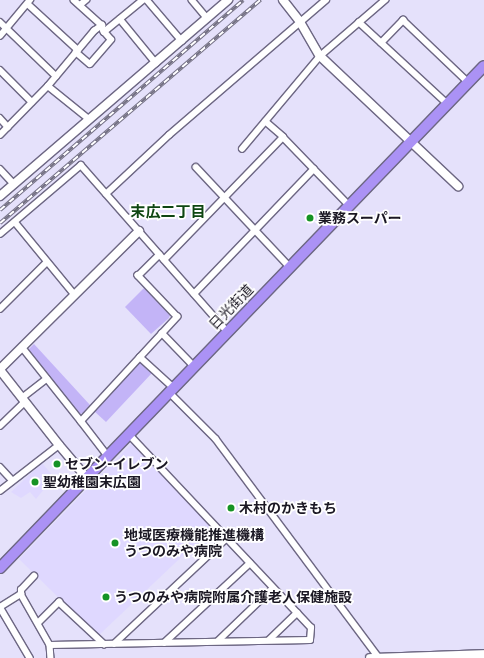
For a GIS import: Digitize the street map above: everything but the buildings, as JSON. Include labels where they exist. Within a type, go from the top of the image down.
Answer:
[{"type":"highway","name":"日光街道","points":[[0,568],[484,66]]},
{"type":"street","points":[[0,36],[29,2],[90,64],[111,40],[104,32],[102,25],[74,0]]},
{"type":"street","points":[[80,5],[86,0]]},
{"type":"street","points":[[104,32],[143,0]]},
{"type":"street","points":[[147,0],[182,41]]},
{"type":"street","points":[[192,0],[207,18]]},
{"type":"street","points":[[0,196],[228,0]]},
{"type":"street","points":[[283,0],[300,22],[320,56],[458,186]]},
{"type":"street","points":[[106,194],[169,136],[326,0]]},
{"type":"street","points":[[242,149],[320,56],[385,0]]},
{"type":"street","points":[[120,20],[156,63]]},
{"type":"street","points":[[381,43],[403,20],[468,82]]},
{"type":"street","points":[[0,22],[56,76]]},
{"type":"street","points":[[359,22],[448,104]]},
{"type":"street","points":[[0,135],[48,86],[94,31],[102,25]]},
{"type":"street","points":[[0,70],[32,102]]},
{"type":"street","points":[[48,86],[89,119]]},
{"type":"street","points":[[0,118],[8,127]]},
{"type":"street","points":[[266,122],[283,137],[349,206]]},
{"type":"street","points":[[164,260],[283,137]]},
{"type":"street","points":[[0,234],[81,165],[227,332]]},
{"type":"street","points":[[196,167],[290,267]]},
{"type":"street","points":[[0,169],[14,184]]},
{"type":"street","points":[[194,294],[314,169]]},
{"type":"street","points":[[15,222],[75,295]]},
{"type":"street","points":[[87,478],[0,370],[139,231]]},
{"type":"street","points":[[81,421],[177,317],[138,276],[159,255]]},
{"type":"street","points":[[1,306],[47,262]]},
{"type":"street","points":[[162,333],[194,366]]},
{"type":"street","points":[[22,347],[108,456]]},
{"type":"street","points":[[140,357],[216,439],[378,658]]},
{"type":"street","points":[[0,426],[23,400],[46,379]]},
{"type":"street","points":[[50,645],[310,640],[311,628],[129,435]]},
{"type":"street","points":[[0,490],[59,445]]},
{"type":"street","points":[[0,467],[12,480]]},
{"type":"street","points":[[114,644],[227,538]]},
{"type":"street","points":[[164,643],[250,563]]},
{"type":"street","points":[[30,658],[0,607],[21,594],[21,590],[34,576]]},
{"type":"street","points":[[218,642],[273,588]]},
{"type":"street","points":[[21,594],[50,645],[51,658]]},
{"type":"street","points":[[38,623],[59,602],[104,644]]},
{"type":"street","points":[[269,640],[297,613]]},
{"type":"street","points":[[370,658],[484,654]]},
{"type":"shaded area","points":[[144,288],[170,315],[169,318],[151,334],[125,307]]},
{"type":"shaded area","points":[[34,344],[90,405],[83,413],[80,414],[28,350]]},
{"type":"shaded area","points":[[138,360],[152,373],[106,422],[94,411]]},
{"type":"shaded area","name":"地域医療機能推進機構 うつのみや病院","points":[[132,443],[134,443],[212,528],[98,636],[19,559]]},
{"type":"shaded area","name":"聖幼稚園末広園","points":[[42,463],[54,477],[36,499],[30,492],[21,498],[11,492]]},
{"type":"railway","points":[[0,210],[243,0]]},
{"type":"railway","points":[[0,223],[260,0]]},
{"type":"place","name":"業務スーパー","points":[[310,218]]},
{"type":"place","name":"セブン-イレブン","points":[[57,464]]},
{"type":"place","name":"聖幼稚園末広園","points":[[35,482]]},
{"type":"place","name":"木村のかきもち","points":[[231,508]]},
{"type":"place","name":"地域医療機能推進機構 うつのみや病院","points":[[115,543]]},
{"type":"place","name":"うつのみや病院附属介護老人保健施設","points":[[106,597]]},
{"type":"district","name":"末広二丁目","points":[[168,212]]}]
